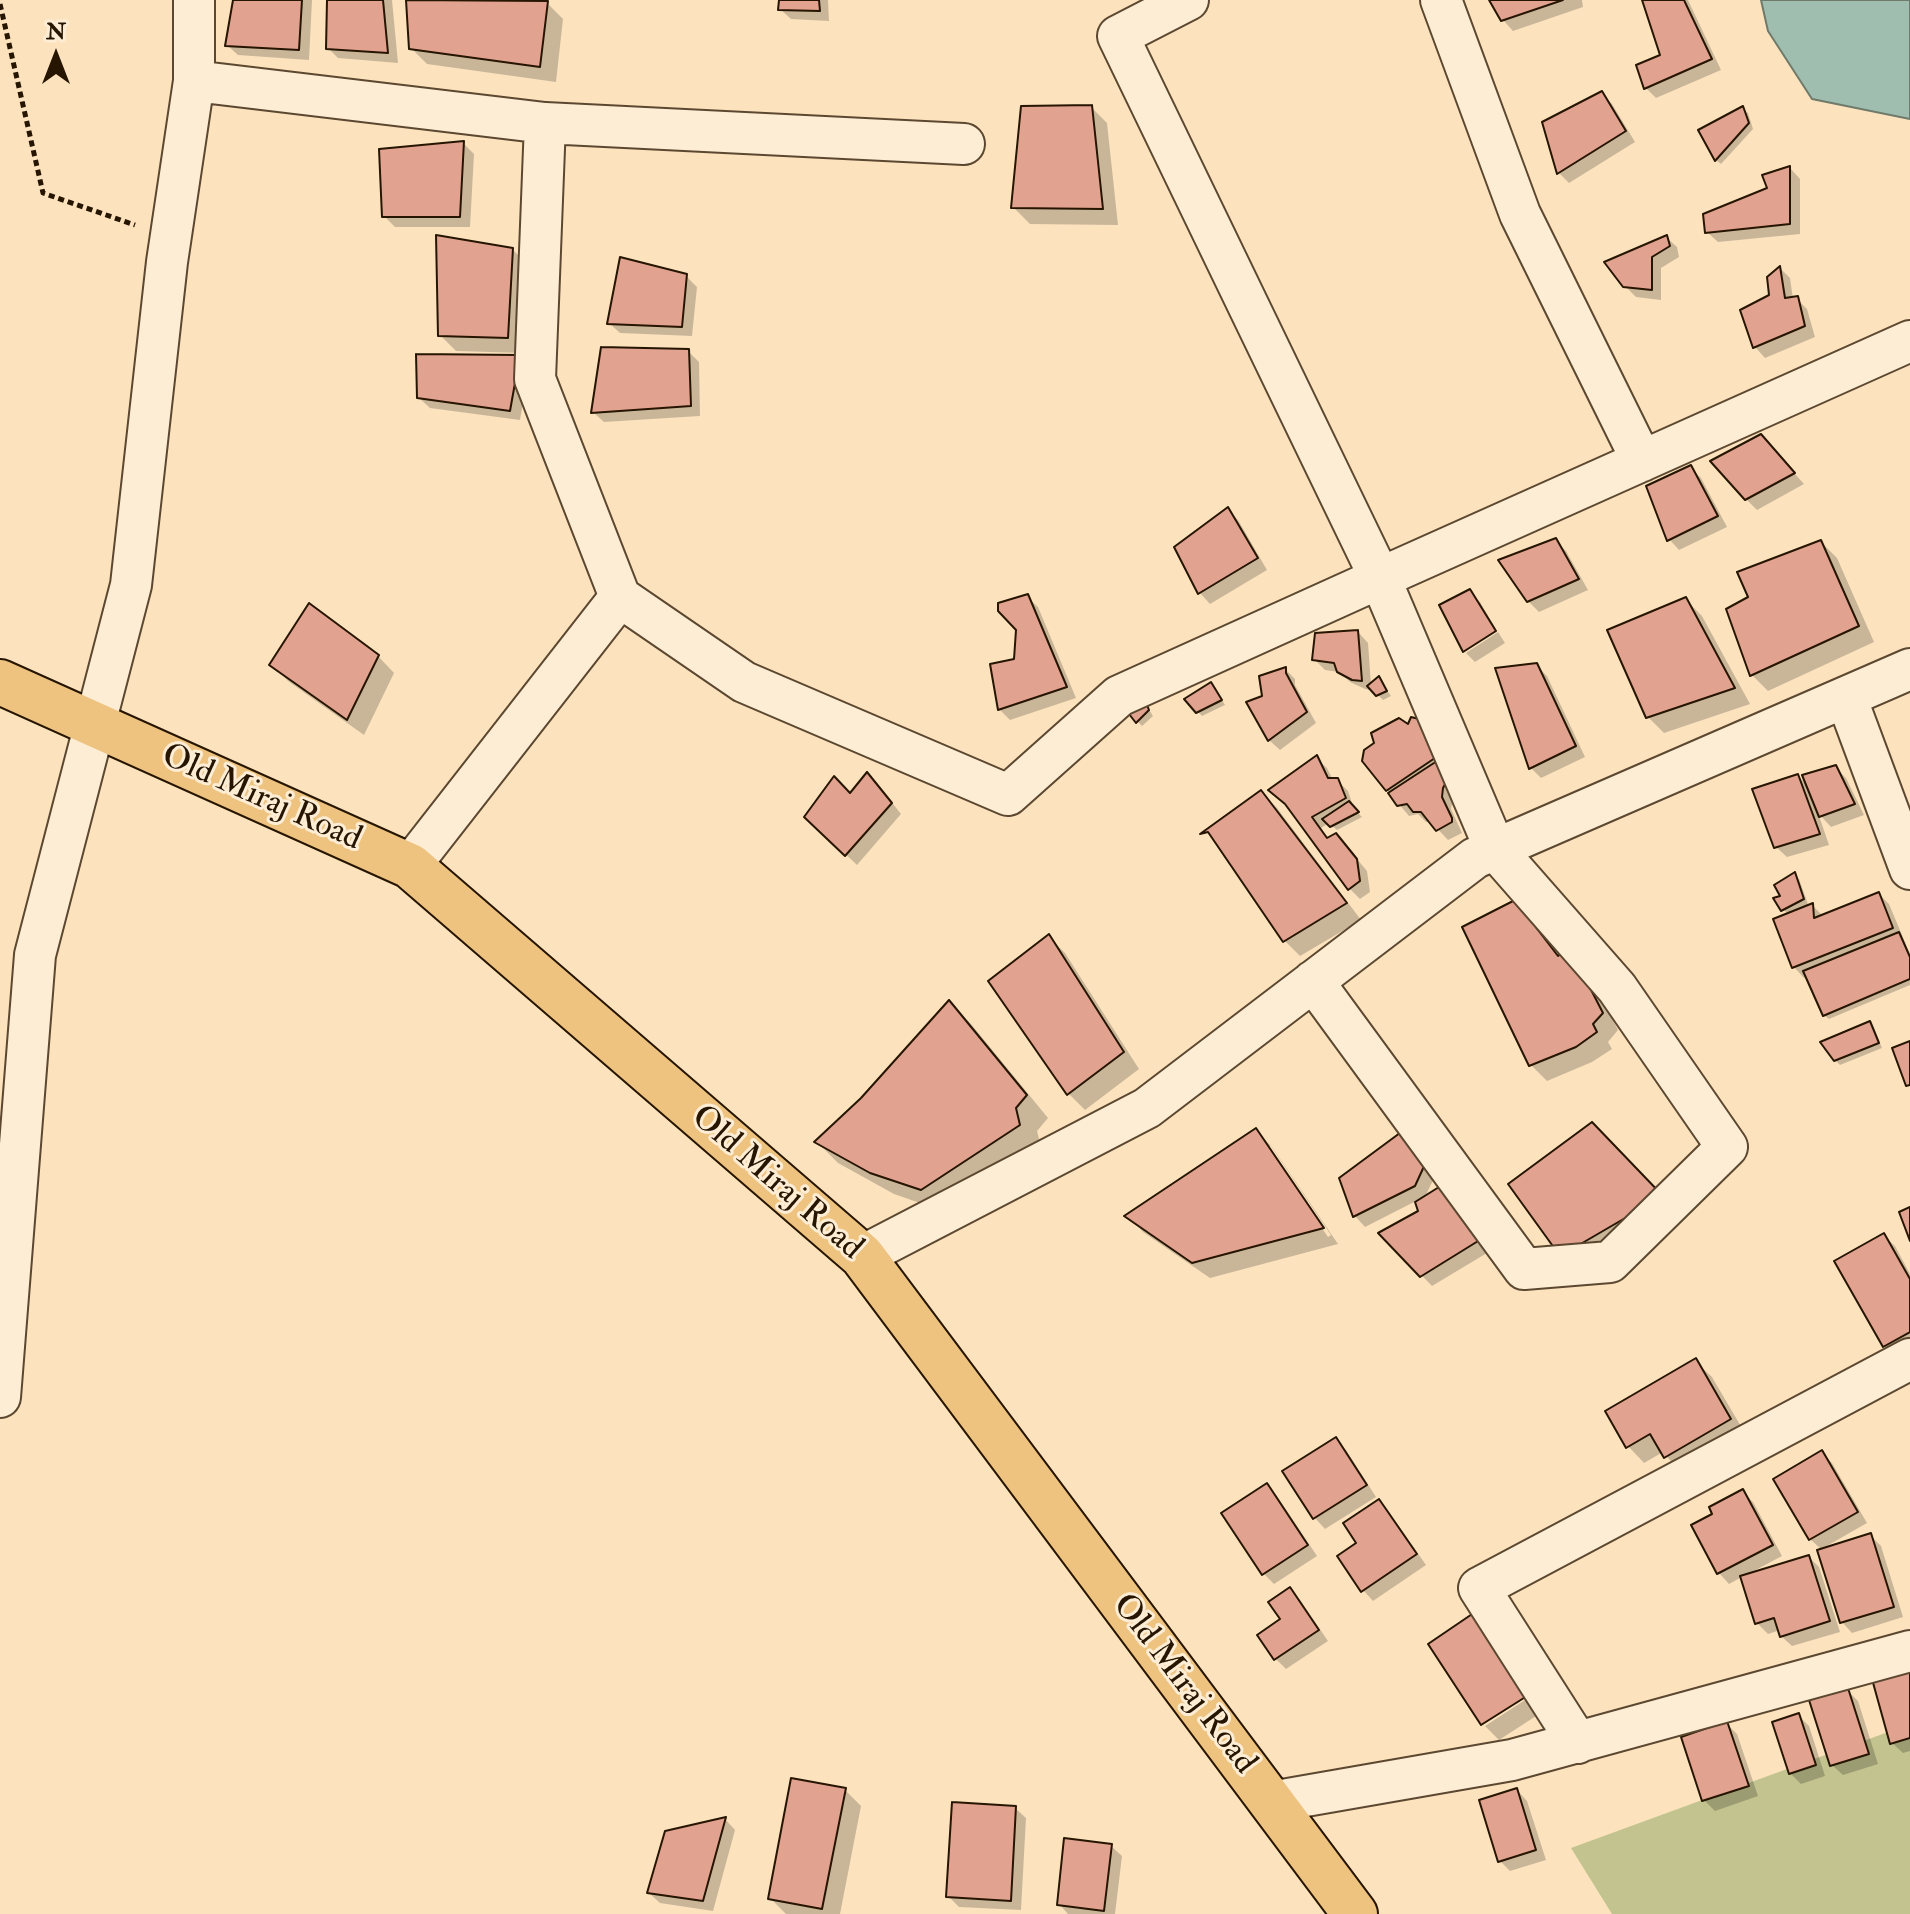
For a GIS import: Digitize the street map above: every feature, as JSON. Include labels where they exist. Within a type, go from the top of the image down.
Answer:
[{"type":"main road","name":"Old Miraj Road","points":[[0,682],[410,866],[862,1256],[1355,1914]]},
{"type":"street","points":[[0,1397],[35,955],[131,585],[172,237],[194,81],[194,0]]},
{"type":"street","points":[[1188,0],[1118,36],[1380,578],[1495,849],[1617,988],[1727,1147],[1610,1262],[1524,1269],[1313,981]]},
{"type":"street","points":[[1441,0],[1520,214],[1642,461]]},
{"type":"street","points":[[194,81],[545,123],[964,144]]},
{"type":"street","points":[[545,123],[535,379],[620,597],[744,682],[1008,795],[1119,696],[1910,341]]},
{"type":"street","points":[[410,866],[620,597]]},
{"type":"street","points":[[862,1256],[1147,1108],[1475,858],[1910,669]]},
{"type":"street","points":[[1846,697],[1910,869]]},
{"type":"street","points":[[1578,1743],[1479,1588],[1910,1359]]},
{"type":"street","points":[[1271,1802],[1512,1760],[1910,1651]]},
{"type":"path","points":[[0,4],[43,193],[172,237]]},
{"type":"green space","points":[[1910,1724],[1910,1914],[1612,1914],[1571,1848]]},
{"type":"shaded area","points":[[1761,0],[1910,0],[1910,119],[1812,99],[1768,31]]},
{"type":"building","points":[[233,0],[302,0],[299,50],[225,46]]},
{"type":"building","points":[[327,0],[383,0],[388,53],[326,49]]},
{"type":"building","points":[[406,0],[548,1],[540,67],[409,49]]},
{"type":"building","points":[[779,0],[819,0],[820,11],[778,10]]},
{"type":"building","points":[[1489,0],[1563,0],[1501,21]]},
{"type":"building","points":[[1642,0],[1684,0],[1712,59],[1644,89],[1636,65],[1660,55]]},
{"type":"building","points":[[1602,91],[1626,131],[1557,174],[1542,122]]},
{"type":"building","points":[[1092,105],[1103,209],[1011,208],[1021,106]]},
{"type":"building","points":[[1743,106],[1749,123],[1715,161],[1698,130]]},
{"type":"building","points":[[464,141],[460,217],[382,217],[379,149]]},
{"type":"building","points":[[1790,166],[1790,224],[1705,233],[1703,214],[1767,188],[1762,175]]},
{"type":"building","points":[[436,235],[513,248],[508,338],[438,336]]},
{"type":"building","points":[[1667,235],[1670,246],[1652,257],[1652,290],[1623,287],[1604,262]]},
{"type":"building","points":[[620,257],[687,274],[682,327],[607,324]]},
{"type":"building","points":[[1780,266],[1785,298],[1798,296],[1805,326],[1753,348],[1740,310],[1769,295],[1767,277]]},
{"type":"building","points":[[601,347],[689,349],[691,406],[591,413]]},
{"type":"building","points":[[416,354],[520,355],[510,411],[417,398]]},
{"type":"building","points":[[1761,434],[1795,473],[1745,500],[1710,461]]},
{"type":"building","points":[[1691,465],[1718,516],[1667,541],[1646,486]]},
{"type":"building","points":[[1228,507],[1258,558],[1198,594],[1174,547]]},
{"type":"building","points":[[1556,538],[1579,579],[1527,602],[1498,560]]},
{"type":"building","points":[[1821,540],[1859,626],[1750,676],[1726,609],[1748,597],[1737,572]]},
{"type":"building","points":[[1470,589],[1496,631],[1463,652],[1439,605]]},
{"type":"building","points":[[1028,594],[1067,687],[998,710],[990,664],[1014,659],[1016,630],[998,611],[998,603]]},
{"type":"building","points":[[1686,597],[1735,688],[1646,718],[1607,630]]},
{"type":"building","points":[[309,603],[379,655],[347,720],[269,665]]},
{"type":"building","points":[[1358,630],[1362,681],[1352,680],[1337,672],[1334,663],[1312,660],[1315,633]]},
{"type":"building","points":[[1537,663],[1576,746],[1529,769],[1495,668]]},
{"type":"building","points":[[1286,667],[1286,673],[1307,712],[1268,741],[1246,702],[1262,696],[1259,676]]},
{"type":"building","points":[[1379,676],[1387,691],[1376,696],[1367,686]]},
{"type":"building","points":[[1211,682],[1222,700],[1196,713],[1184,699]]},
{"type":"building","points":[[1146,702],[1149,710],[1136,723],[1129,714]]},
{"type":"building","points":[[1411,717],[1427,721],[1456,764],[1443,788],[1442,797],[1452,822],[1436,831],[1421,812],[1413,812],[1407,804],[1397,806],[1388,793],[1437,761],[1435,758],[1386,791],[1362,761],[1364,750],[1374,743],[1371,733],[1399,718],[1408,724]]},
{"type":"building","points":[[1317,755],[1328,778],[1338,778],[1346,798],[1312,817],[1327,838],[1336,833],[1357,859],[1360,881],[1348,890],[1285,804],[1268,790]]},
{"type":"building","points":[[1836,765],[1855,804],[1819,817],[1802,775]]},
{"type":"building","points":[[867,772],[892,803],[845,856],[804,817],[834,776],[850,793]]},
{"type":"building","points":[[1798,774],[1820,834],[1774,848],[1752,789]]},
{"type":"building","points":[[1261,790],[1347,903],[1283,942],[1208,832],[1200,834]]},
{"type":"building","points":[[1349,801],[1359,812],[1330,827],[1322,819]]},
{"type":"building","points":[[1795,872],[1804,899],[1781,911],[1773,898],[1780,896],[1774,885]]},
{"type":"building","points":[[1879,892],[1893,928],[1792,968],[1773,919],[1813,903],[1814,918]]},
{"type":"building","points":[[1515,900],[1558,956],[1569,947],[1603,1013],[1593,1024],[1597,1032],[1576,1047],[1529,1066],[1462,927]]},
{"type":"building","points":[[1899,932],[1910,957],[1910,979],[1823,1016],[1803,971]]},
{"type":"building","points":[[1049,934],[1124,1052],[1067,1095],[988,981]]},
{"type":"building","points":[[949,1000],[1027,1095],[1016,1108],[1020,1125],[921,1190],[870,1173],[814,1142],[861,1098]]},
{"type":"building","points":[[1870,1021],[1879,1043],[1834,1061],[1820,1042]]},
{"type":"building","points":[[1910,1041],[1910,1085],[1906,1086],[1892,1048]]},
{"type":"building","points":[[1592,1122],[1663,1196],[1560,1256],[1508,1184]]},
{"type":"building","points":[[1408,1127],[1426,1162],[1415,1186],[1353,1217],[1339,1178]]},
{"type":"building","points":[[1256,1128],[1324,1228],[1192,1263],[1124,1216]]},
{"type":"building","points":[[1439,1187],[1483,1238],[1420,1277],[1378,1233],[1418,1211],[1415,1202]]},
{"type":"building","points":[[1910,1207],[1910,1241],[1899,1212]]},
{"type":"building","points":[[1884,1233],[1910,1279],[1910,1332],[1883,1347],[1834,1261]]},
{"type":"building","points":[[1696,1358],[1731,1419],[1664,1458],[1650,1434],[1626,1448],[1605,1411]]},
{"type":"building","points":[[1336,1437],[1367,1485],[1313,1519],[1282,1471]]},
{"type":"building","points":[[1822,1450],[1858,1512],[1809,1540],[1773,1479]]},
{"type":"building","points":[[1267,1483],[1308,1545],[1262,1575],[1221,1513]]},
{"type":"building","points":[[1743,1489],[1773,1545],[1717,1574],[1691,1525],[1712,1514],[1709,1507]]},
{"type":"building","points":[[1379,1499],[1417,1554],[1361,1592],[1337,1556],[1356,1543],[1343,1523]]},
{"type":"building","points":[[1871,1533],[1894,1607],[1840,1623],[1817,1550]]},
{"type":"building","points":[[1809,1555],[1830,1621],[1780,1637],[1774,1618],[1755,1624],[1740,1576]]},
{"type":"building","points":[[1290,1587],[1319,1630],[1274,1660],[1257,1635],[1280,1619],[1268,1602]]},
{"type":"building","points":[[1481,1608],[1535,1691],[1481,1725],[1428,1644]]},
{"type":"building","points":[[1910,1668],[1910,1738],[1890,1744],[1872,1679]]},
{"type":"building","points":[[1848,1688],[1869,1754],[1830,1766],[1809,1700]]},
{"type":"building","points":[[1799,1713],[1816,1765],[1789,1774],[1772,1722]]},
{"type":"building","points":[[1727,1721],[1749,1786],[1702,1801],[1681,1737]]},
{"type":"building","points":[[791,1778],[846,1788],[822,1909],[768,1899]]},
{"type":"building","points":[[1517,1788],[1536,1850],[1498,1862],[1479,1800]]},
{"type":"building","points":[[952,1802],[1016,1806],[1011,1901],[946,1897]]},
{"type":"building","points":[[726,1817],[703,1901],[647,1893],[665,1831]]},
{"type":"building","points":[[1064,1838],[1112,1844],[1104,1911],[1057,1905]]}]
